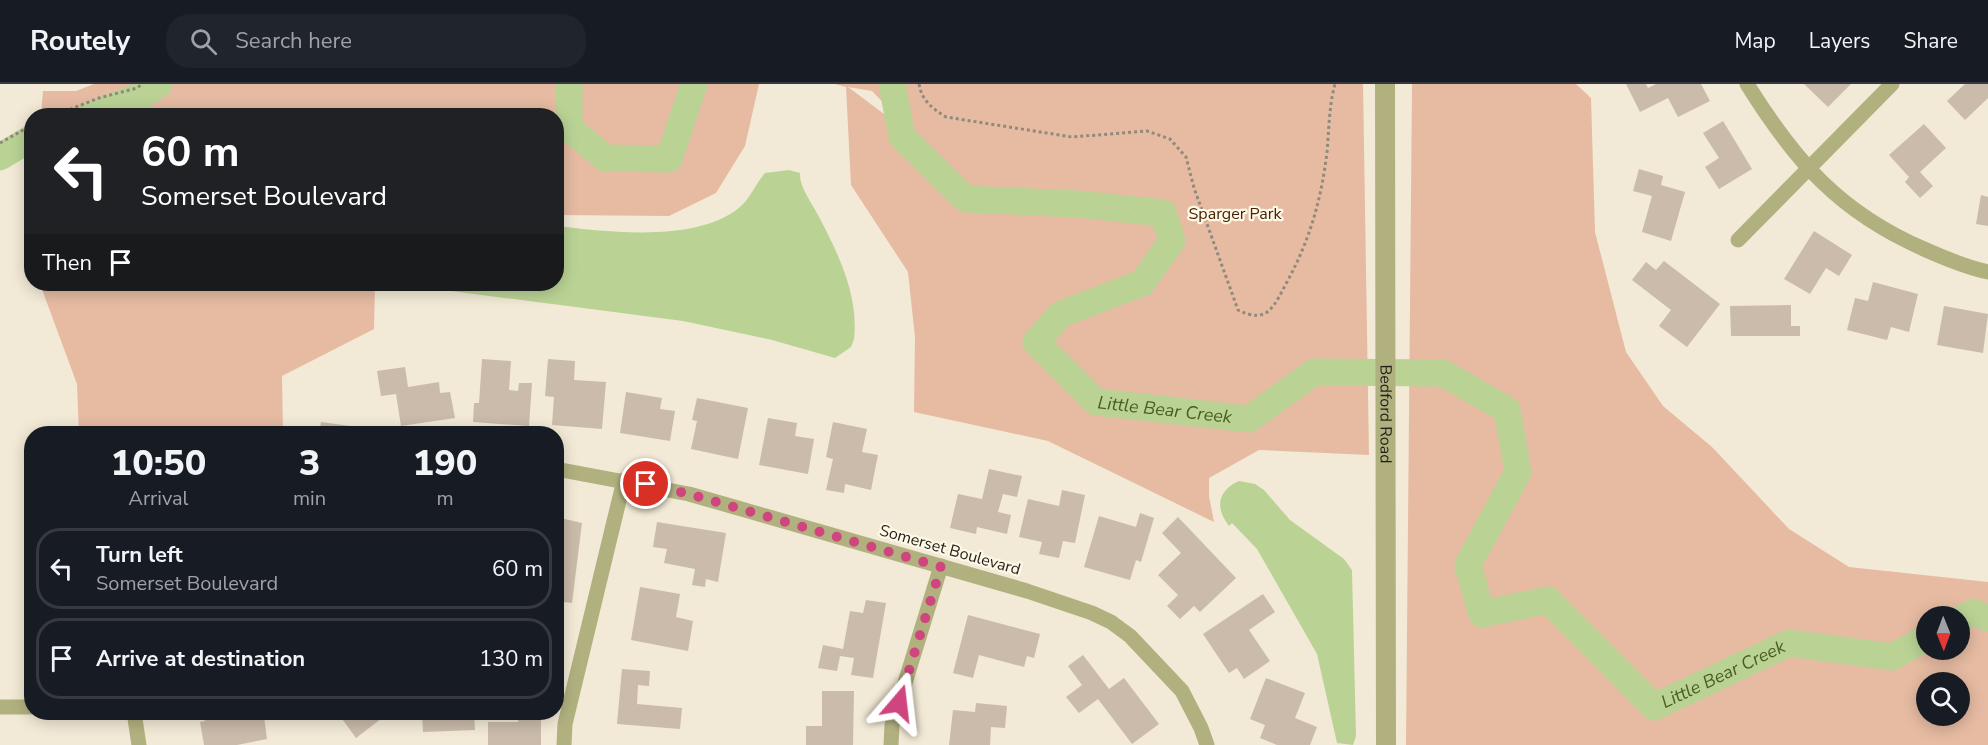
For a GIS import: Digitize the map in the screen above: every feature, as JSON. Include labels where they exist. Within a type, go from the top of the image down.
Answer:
[{"type":"street","name":"Bedford Road","points":[[1385,84],[1386,745]]},
{"type":"street","points":[[1747,84],[1770,121],[1808,169],[1842,202],[1870,223],[1944,258],[1988,272]]},
{"type":"street","points":[[1738,240],[1892,84]]},
{"type":"street","name":"Somerset Boulevard","points":[[564,470],[689,494],[1027,591],[1111,622],[1130,636],[1182,691],[1207,745]]},
{"type":"street","points":[[564,745],[566,724],[624,480]]},
{"type":"street","points":[[891,745],[892,725],[941,567]]},
{"type":"street","points":[[0,707],[24,707]]},
{"type":"street","points":[[135,720],[139,745]]},
{"type":"path","points":[[73,108],[99,98],[138,88],[142,84]]},
{"type":"path","points":[[919,84],[921,96],[932,108],[946,117],[1072,137],[1148,131],[1170,140],[1186,157],[1194,188],[1238,310],[1252,317],[1264,315],[1275,305],[1306,245],[1317,212],[1335,84]]},
{"type":"path","points":[[0,142],[24,129]]},
{"type":"green space","points":[[94,84],[759,84],[745,146],[716,193],[669,216],[564,215],[564,108],[42,108],[43,91],[76,91]]},
{"type":"green space","name":"Sparger Park","points":[[835,84],[1363,84],[1369,455],[1259,450],[1209,478],[1209,496],[1214,522],[1048,441],[914,412],[915,337],[908,272],[851,185],[846,87]],"holes":[[[848,87],[872,91],[921,141]]]},
{"type":"green space","points":[[1412,84],[1576,84],[1591,98],[1595,232],[1626,352],[1663,406],[1712,447],[1789,529],[1849,567],[1988,582],[1988,745],[1406,745]]},
{"type":"green space","points":[[43,291],[375,291],[374,329],[282,376],[283,426],[79,426],[77,384]]},
{"type":"shaded area","points":[[789,170],[800,173],[804,189],[839,259],[850,290],[855,323],[851,347],[835,358],[772,340],[683,321],[451,291],[564,291],[564,227],[602,231],[655,232],[705,225],[727,216],[744,203],[765,173]]},
{"type":"shaded area","points":[[1239,481],[1255,484],[1264,490],[1290,520],[1344,559],[1352,570],[1356,736],[1353,745],[1337,743],[1317,654],[1257,549],[1232,523],[1229,526],[1222,513],[1220,500],[1222,495]]},
{"type":"building","points":[[1626,84],[1646,84],[1648,88],[1656,84],[1701,84],[1710,101],[1678,117],[1668,98],[1640,112]]},
{"type":"building","points":[[1804,84],[1851,84],[1828,107]]},
{"type":"building","points":[[1965,84],[1988,84],[1988,98],[1965,120],[1947,101]]},
{"type":"building","points":[[1723,121],[1752,169],[1719,189],[1705,167],[1719,158],[1703,133]]},
{"type":"building","points":[[1924,124],[1946,148],[1920,172],[1933,186],[1920,198],[1905,182],[1909,177],[1889,155]]},
{"type":"building","points":[[1639,169],[1663,176],[1661,185],[1685,192],[1671,241],[1642,232],[1652,196],[1633,191]]},
{"type":"building","points":[[1981,195],[1988,197],[1988,226],[1976,224]]},
{"type":"building","points":[[1814,231],[1852,255],[1839,276],[1826,268],[1810,294],[1784,279]]},
{"type":"building","points":[[1664,261],[1720,304],[1687,347],[1659,326],[1671,310],[1632,280],[1646,262],[1656,270]]},
{"type":"building","points":[[1873,282],[1918,294],[1909,332],[1891,327],[1887,340],[1847,330],[1855,298],[1868,301]]},
{"type":"building","points":[[1791,305],[1791,326],[1800,326],[1800,336],[1731,336],[1730,306]]},
{"type":"building","points":[[1944,306],[1988,314],[1983,353],[1937,345]]},
{"type":"building","points":[[482,359],[511,361],[509,390],[518,391],[519,383],[532,383],[529,426],[473,422],[474,403],[479,403]]},
{"type":"building","points":[[548,359],[575,361],[574,380],[606,382],[602,429],[552,425],[554,397],[545,396]]},
{"type":"building","points":[[405,367],[408,387],[439,382],[440,393],[450,392],[455,418],[401,426],[396,394],[381,396],[377,371]]},
{"type":"building","points":[[626,392],[662,398],[660,409],[675,411],[670,441],[620,433]]},
{"type":"building","points":[[697,398],[748,408],[738,459],[691,449],[697,421],[692,420]]},
{"type":"building","points":[[768,418],[797,423],[795,436],[814,439],[808,474],[759,465]]},
{"type":"building","points":[[321,422],[350,426],[320,426]]},
{"type":"building","points":[[833,422],[867,429],[862,452],[878,455],[871,490],[845,484],[844,493],[826,490],[833,459],[826,457]]},
{"type":"building","points":[[989,469],[1022,476],[1017,497],[1003,494],[998,512],[1011,515],[1007,534],[977,527],[976,534],[950,528],[958,494],[982,499]]},
{"type":"building","points":[[1062,490],[1085,495],[1075,543],[1063,541],[1059,558],[1039,554],[1042,542],[1019,537],[1028,499],[1059,506]]},
{"type":"building","points":[[1140,513],[1154,518],[1141,562],[1136,560],[1130,580],[1084,567],[1099,516],[1136,527]]},
{"type":"building","points":[[1178,517],[1236,578],[1200,612],[1194,606],[1180,619],[1167,606],[1178,595],[1158,575],[1181,553],[1162,533]]},
{"type":"building","points":[[564,519],[582,523],[572,603],[564,602]]},
{"type":"building","points":[[657,522],[726,533],[718,582],[706,579],[705,587],[692,585],[695,569],[664,563],[667,549],[653,547]]},
{"type":"building","points":[[640,587],[680,594],[676,617],[693,621],[688,651],[631,640]]},
{"type":"building","points":[[1263,594],[1275,612],[1249,630],[1270,661],[1244,679],[1237,668],[1229,673],[1203,634]]},
{"type":"building","points":[[866,600],[886,603],[873,678],[851,675],[854,658],[840,656],[837,671],[818,668],[823,645],[843,649],[850,611],[863,613]]},
{"type":"building","points":[[968,615],[1040,634],[1034,658],[1027,656],[1024,667],[979,655],[973,678],[953,673]]},
{"type":"building","points":[[1083,655],[1109,689],[1124,678],[1159,724],[1132,744],[1098,699],[1079,713],[1066,697],[1082,685],[1068,666]]},
{"type":"building","points":[[622,669],[650,671],[649,686],[638,685],[637,704],[682,708],[680,729],[617,724]]},
{"type":"building","points":[[1266,678],[1305,693],[1295,718],[1317,727],[1310,745],[1277,745],[1260,738],[1265,725],[1250,719]]},
{"type":"building","points":[[822,691],[854,691],[853,745],[806,745],[806,726],[822,726]]},
{"type":"building","points":[[976,703],[1007,706],[1005,728],[991,727],[990,745],[949,745],[953,710],[975,712]]},
{"type":"building","points":[[265,720],[267,739],[237,745],[204,745],[200,722]]},
{"type":"building","points":[[343,720],[380,720],[356,738]]},
{"type":"building","points":[[422,720],[474,720],[475,730],[423,732]]},
{"type":"building","points":[[518,720],[541,720],[541,745],[488,745],[488,722],[518,722]]},
{"type":"waterway","name":"Little Bear Creek","points":[[109,108],[145,94],[159,84]]},
{"type":"waterway","name":"Little Bear Creek","points":[[569,84],[569,128],[605,158],[669,159],[694,84]]},
{"type":"waterway","name":"Little Bear Creek","points":[[892,84],[902,137],[966,199],[1078,204],[1163,213],[1172,241],[1142,283],[1061,314],[1036,342],[1096,402],[1249,419],[1314,372],[1443,373],[1507,410],[1518,472],[1468,565],[1482,614],[1548,600],[1654,707],[1789,643],[1892,657],[1916,644]]},
{"type":"waterway","name":"Little Bear Creek","points":[[0,157],[24,143]]},
{"type":"waterway","name":"Little Bear Creek","points":[[1970,614],[1974,612],[1988,618]]},
{"type":"route","points":[[646,484],[689,494],[941,567],[899,703]]}]
